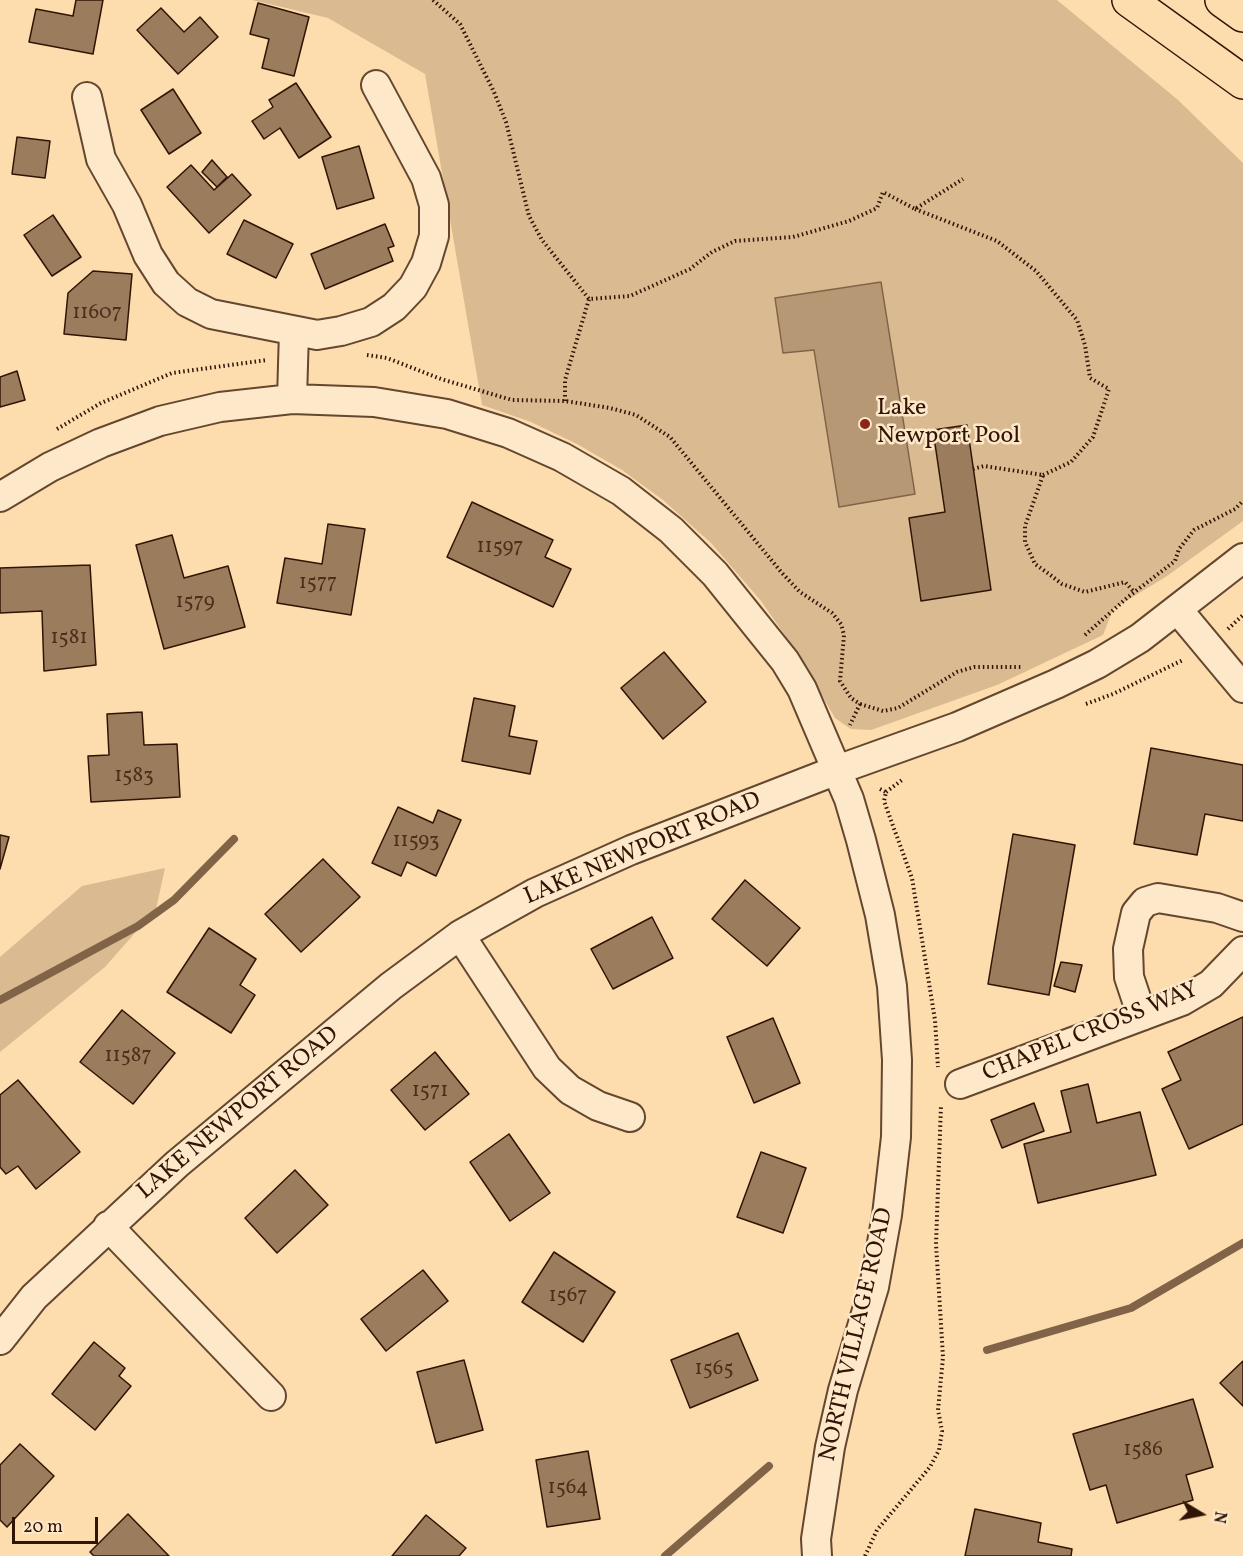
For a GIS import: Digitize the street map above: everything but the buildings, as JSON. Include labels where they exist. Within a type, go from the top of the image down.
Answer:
[{"type":"main road","points":[[1129,0],[1243,82]]},
{"type":"main road","points":[[1222,0],[1243,15]]},
{"type":"street","points":[[87,98],[101,159],[127,205],[148,255],[166,282],[187,302],[211,314],[317,335],[371,322],[393,307],[412,287],[426,263],[434,236],[434,205],[426,178],[376,85]]},
{"type":"street","points":[[292,399],[294,331]]},
{"type":"street","name":"NORTH VILLAGE ROAD","points":[[0,497],[50,467],[101,443],[160,421],[220,407],[292,399],[374,402],[447,414],[508,433],[621,491],[671,530],[716,574],[785,661],[802,689],[837,770],[861,840],[880,915],[892,986],[897,1060],[896,1137],[887,1215],[874,1287],[843,1390],[830,1447],[816,1539],[817,1556]]},
{"type":"street","name":"LAKE NEWPORT ROAD","points":[[0,1340],[34,1297],[177,1164],[383,992],[460,935],[536,893],[631,850],[837,770],[957,727],[1056,684],[1114,654],[1178,610],[1243,558]]},
{"type":"street","points":[[1178,610],[1243,688]]},
{"type":"street","points":[[1142,1016],[1129,977],[1128,948],[1136,913],[1145,902],[1158,898],[1216,908],[1243,917]]},
{"type":"street","points":[[460,935],[547,1068],[570,1090],[598,1107],[630,1117]]},
{"type":"street","name":"CHAPEL CROSS WAY","points":[[946,1085],[1182,1001],[1211,984],[1243,951]]},
{"type":"street","points":[[108,1226],[271,1396]]},
{"type":"path","points":[[433,0],[460,24],[494,92],[506,122],[529,216],[542,240],[589,299]]},
{"type":"path","points":[[915,209],[963,179]]},
{"type":"path","points":[[589,299],[630,296],[690,268],[712,252],[735,241],[793,237],[849,221],[877,208],[883,192],[915,209],[998,242],[1036,271],[1077,320],[1085,345],[1090,378],[1109,389],[1093,437],[1071,462],[1043,475],[984,466],[973,469]]},
{"type":"path","points":[[564,401],[565,380],[589,299]]},
{"type":"path","points":[[1043,475],[1025,526],[1025,542],[1035,564],[1062,584],[1085,592],[1125,582],[1134,592]]},
{"type":"path","points":[[1077,641],[1134,592],[1175,561],[1179,549],[1194,530],[1235,509],[1243,501]]},
{"type":"path","points":[[860,704],[883,711],[898,708],[957,672],[974,667],[1030,666]]},
{"type":"path","points":[[865,1556],[877,1530],[930,1467],[939,1450],[942,1431],[938,1410],[943,1357],[936,1244],[946,1085],[912,878],[884,801],[886,792],[880,789]]},
{"type":"shaded area","points":[[252,0],[1057,0],[1178,100],[1243,163],[1243,521],[1167,576],[1113,609],[1103,635],[997,685],[871,730],[851,729],[835,718],[798,654],[761,601],[711,543],[663,500],[622,470],[577,444],[531,422],[482,405],[425,74],[328,18]]},
{"type":"shaded area","name":"Lake Newport Pool","points":[[881,282],[915,494],[839,507],[814,350],[783,353],[775,298]]},
{"type":"shaded area","points":[[165,868],[156,909],[105,967],[0,1052],[0,957],[82,886]]},
{"type":"waterway","points":[[0,1000],[138,926],[174,900],[234,839]]},
{"type":"waterway","points":[[987,1350],[1131,1308],[1243,1243]]},
{"type":"waterway","points":[[665,1556],[769,1466]]},
{"type":"place","name":"Lake Newport Pool","points":[[865,424]]}]
